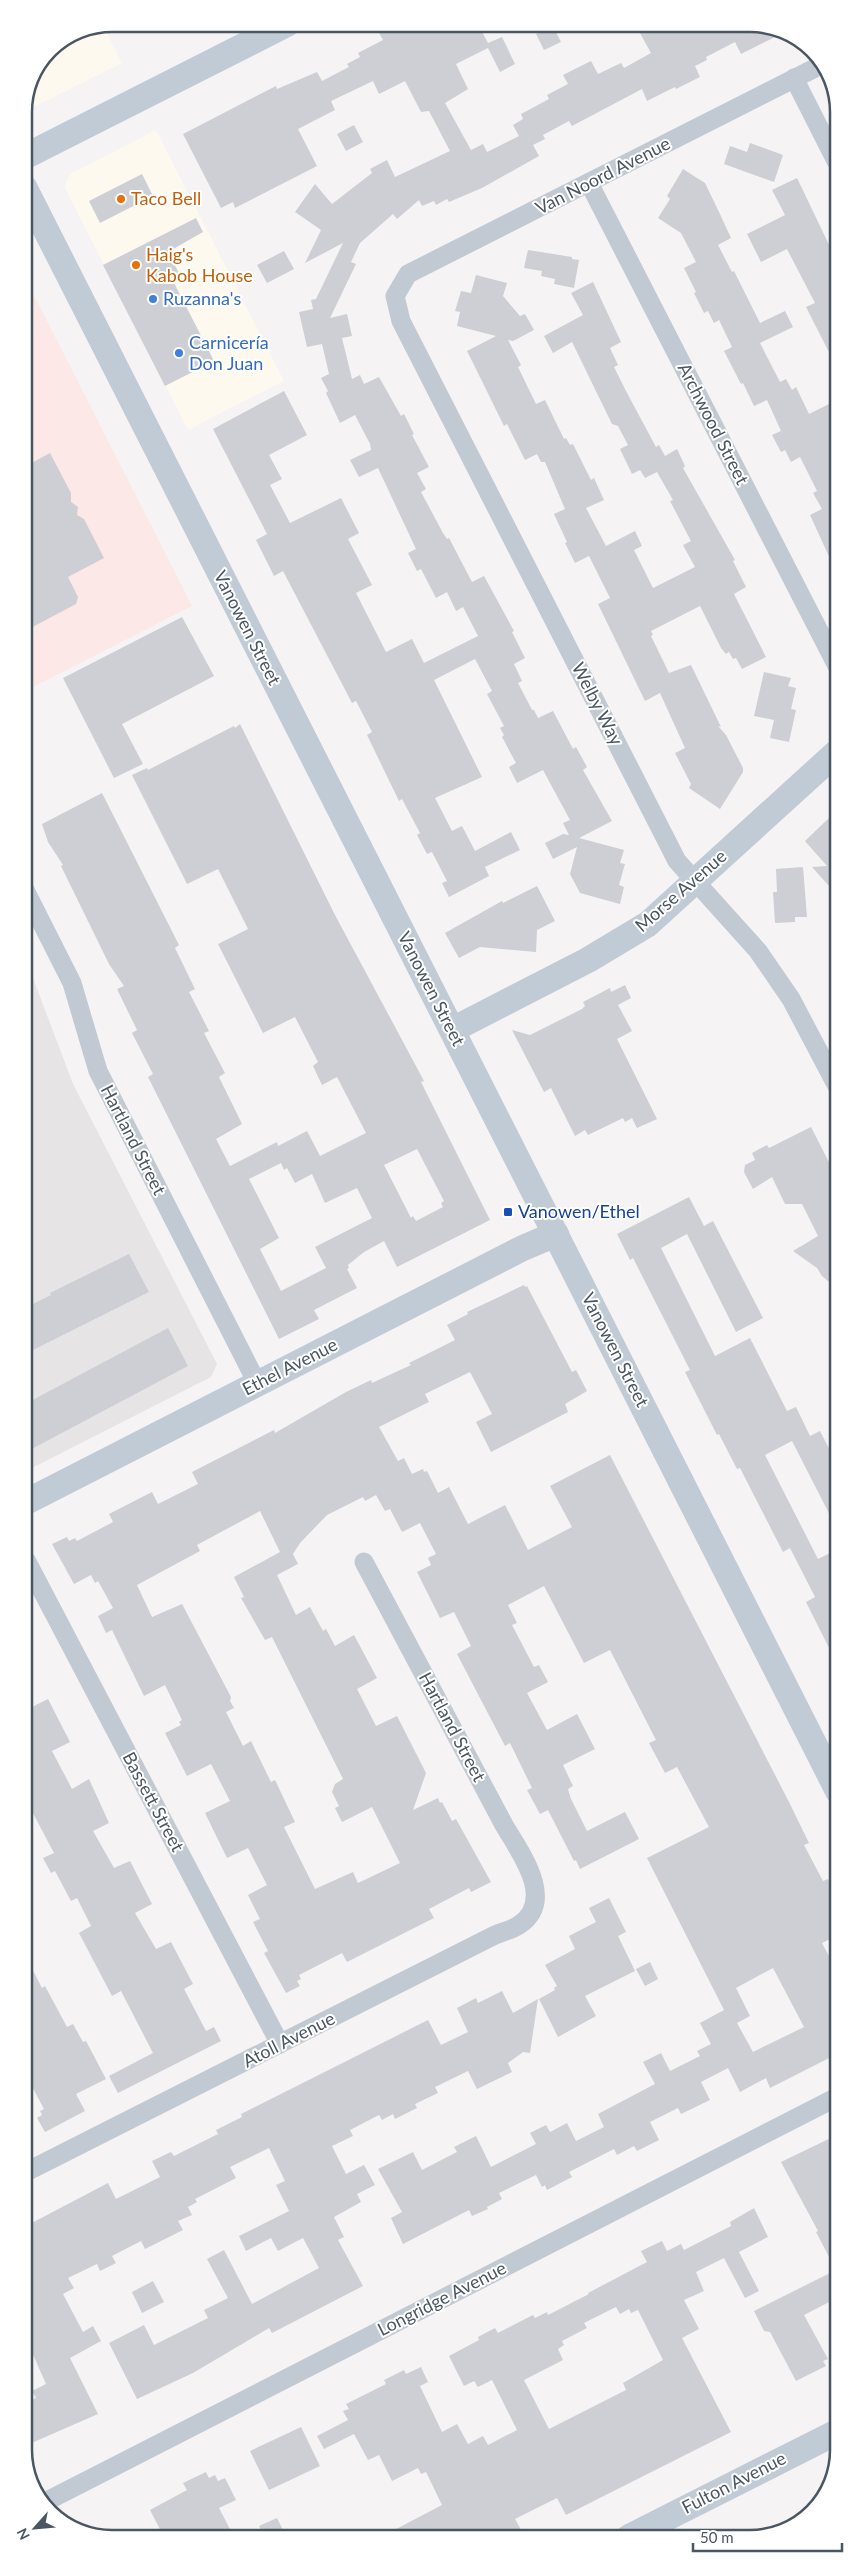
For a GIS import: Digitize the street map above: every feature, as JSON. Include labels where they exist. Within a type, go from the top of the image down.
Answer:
[{"type":"main road","points":[[32,153],[271,32]]},
{"type":"main road","name":"Vanowen Street","points":[[32,203],[830,1775]]},
{"type":"main road","name":"Morse Avenue","points":[[452,1030],[597,955],[648,924],[830,758]]},
{"type":"main road","name":"Ethel Avenue","points":[[32,1499],[523,1248],[556,1234]]},
{"type":"main road","name":"Fulton Avenue","points":[[643,2530],[830,2436]]},
{"type":"street","name":"Van Noord Avenue","points":[[396,296],[408,274],[816,67]]},
{"type":"street","points":[[794,78],[830,149]]},
{"type":"street","name":"Archwood Street","points":[[589,183],[830,652]]},
{"type":"street","name":"Welby Way","points":[[396,296],[401,321],[677,861],[764,959],[791,998],[830,1071]]},
{"type":"street","name":"Hartland Street","points":[[32,904],[72,984],[98,1071],[257,1383]]},
{"type":"street","name":"Hartland Street","points":[[364,1562],[504,1824],[527,1863],[532,1874],[535,1893]]},
{"type":"street","name":"Bassett Street","points":[[32,1571],[280,2044]]},
{"type":"street","name":"Atoll Avenue","points":[[32,2169],[493,1936],[519,1925],[531,1911],[535,1893]]},
{"type":"street","name":"Longridge Avenue","points":[[50,2500],[830,2101]]},
{"type":"shaded area","points":[[107,33],[122,63],[33,106],[39,82],[46,68],[56,56],[68,46],[82,39]]},
{"type":"shaded area","points":[[156,130],[284,381],[188,430],[65,188],[66,181],[72,173]]},
{"type":"shaded area","points":[[32,292],[192,606],[32,687]]},
{"type":"shaded area","points":[[32,976],[73,1084],[217,1364],[211,1377],[32,1468]]},
{"type":"building","points":[[379,33],[483,33],[488,43],[502,37],[515,64],[500,72],[488,48],[456,64],[468,89],[445,103],[471,150],[483,144],[487,152],[519,136],[513,125],[523,119],[521,114],[549,99],[547,95],[568,84],[563,75],[591,61],[598,74],[621,63],[624,68],[651,53],[640,33],[756,33],[775,37],[741,54],[735,42],[706,57],[707,60],[695,66],[700,77],[647,101],[642,89],[572,126],[569,121],[543,135],[545,139],[533,145],[539,156],[482,188],[449,202],[447,199],[436,205],[434,201],[422,206],[419,200],[397,219],[393,214],[360,243],[351,262],[356,264],[330,318],[347,314],[352,336],[342,338],[352,379],[360,375],[364,384],[379,377],[401,416],[404,414],[414,434],[412,435],[429,467],[417,473],[426,489],[421,492],[443,533],[447,539],[449,538],[472,582],[484,576],[514,631],[512,632],[525,658],[514,664],[522,681],[518,683],[532,710],[534,710],[538,718],[553,711],[573,749],[576,747],[587,767],[583,770],[612,821],[579,838],[624,850],[620,863],[625,864],[619,885],[624,887],[620,904],[580,893],[570,874],[577,847],[553,859],[545,843],[563,834],[569,835],[563,823],[570,820],[543,770],[517,783],[509,767],[516,763],[502,737],[504,735],[500,728],[504,726],[487,694],[492,691],[475,659],[434,680],[482,777],[435,798],[452,831],[462,826],[475,851],[511,832],[520,850],[485,867],[489,876],[449,897],[442,883],[447,881],[432,852],[427,854],[417,835],[420,833],[402,799],[399,801],[367,735],[372,732],[356,701],[352,703],[283,571],[274,576],[256,540],[267,534],[213,429],[284,391],[307,435],[269,455],[282,479],[270,485],[290,523],[341,498],[359,533],[348,539],[372,585],[356,593],[386,652],[412,639],[424,663],[478,636],[463,607],[456,611],[447,592],[436,598],[421,569],[417,571],[408,553],[416,549],[378,468],[359,477],[350,460],[371,450],[370,444],[355,415],[340,423],[321,378],[329,374],[322,344],[307,347],[299,312],[313,309],[311,300],[316,299],[343,243],[305,263],[321,230],[295,212],[315,184],[332,204],[372,173],[370,169],[387,160],[395,177],[450,151],[429,111],[421,112],[405,81],[379,94],[373,81],[331,101],[335,110],[298,129],[317,166],[235,208],[233,202],[221,208],[183,134],[276,86],[277,89],[317,72],[322,81],[349,67],[347,64],[360,57],[358,53],[383,40]]},
{"type":"building","points":[[556,33],[561,42],[544,50],[536,34]]},
{"type":"building","points":[[354,125],[363,142],[346,151],[337,134]]},
{"type":"building","points":[[750,143],[783,155],[774,182],[724,164],[730,146],[747,152]]},
{"type":"building","points":[[683,169],[705,183],[731,238],[718,245],[732,272],[734,271],[760,323],[785,311],[793,327],[760,343],[780,382],[786,379],[792,390],[796,387],[809,414],[830,404],[830,559],[810,515],[822,509],[813,493],[817,491],[800,457],[791,462],[785,450],[781,452],[772,435],[781,431],[767,400],[754,406],[724,351],[732,347],[719,320],[714,323],[708,311],[704,313],[694,293],[696,292],[684,268],[696,262],[681,233],[658,218],[670,199],[667,196]]},
{"type":"building","name":"Taco Bell","points":[[142,174],[153,196],[100,223],[89,201]]},
{"type":"building","points":[[797,178],[830,247],[830,354],[806,307],[815,303],[787,249],[761,262],[747,234],[785,215],[772,190]]},
{"type":"building","points":[[196,218],[203,232],[168,252],[180,275],[172,279],[214,361],[165,386],[103,265]]},
{"type":"building","points":[[528,250],[572,257],[572,259],[579,260],[574,288],[554,284],[555,279],[541,276],[542,271],[524,268]]},
{"type":"building","points":[[284,251],[294,269],[267,283],[257,265]]},
{"type":"building","points":[[476,275],[507,283],[503,296],[520,316],[525,314],[534,330],[513,341],[508,340],[521,365],[518,367],[536,404],[545,400],[564,439],[566,438],[570,445],[573,444],[591,480],[594,478],[604,500],[586,508],[606,546],[635,531],[642,546],[634,550],[653,588],[695,567],[683,545],[691,541],[670,501],[673,500],[657,472],[645,478],[640,470],[632,474],[620,449],[628,445],[618,426],[612,424],[572,342],[553,353],[544,336],[583,315],[571,293],[593,282],[621,342],[610,348],[618,365],[614,367],[627,393],[656,447],[659,445],[665,456],[677,449],[685,466],[683,468],[735,560],[733,561],[746,587],[734,594],[766,657],[742,669],[736,658],[733,659],[729,652],[726,654],[721,648],[700,606],[651,631],[653,635],[651,636],[669,673],[691,665],[721,727],[718,726],[726,735],[743,768],[743,772],[720,809],[689,788],[691,784],[675,753],[685,748],[660,693],[645,701],[598,604],[610,598],[589,556],[575,563],[565,543],[567,542],[554,514],[565,509],[545,462],[541,462],[537,454],[525,460],[507,424],[504,426],[467,351],[496,336],[457,326],[460,312],[455,311],[461,291],[471,293]]},
{"type":"building","points":[[50,453],[71,493],[71,502],[78,507],[77,515],[84,519],[104,558],[68,577],[78,597],[76,604],[32,627],[32,463]]},
{"type":"building","points":[[182,617],[214,676],[122,724],[143,764],[114,778],[63,678]]},
{"type":"building","points":[[764,672],[791,678],[788,686],[796,688],[791,709],[796,710],[789,742],[770,738],[774,720],[754,716]]},
{"type":"building","points":[[240,724],[335,915],[424,1081],[421,1082],[490,1220],[397,1267],[384,1241],[364,1252],[348,1265],[349,1268],[347,1269],[357,1288],[314,1310],[319,1319],[279,1339],[148,1077],[153,1074],[132,1033],[137,1030],[117,989],[124,986],[109,964],[61,866],[63,865],[48,842],[42,824],[102,793],[179,945],[175,948],[195,989],[189,992],[209,1031],[204,1033],[225,1073],[219,1077],[242,1124],[216,1139],[230,1166],[277,1142],[278,1146],[307,1131],[320,1156],[366,1133],[337,1077],[322,1085],[313,1066],[318,1062],[295,1017],[263,1033],[218,944],[248,929],[218,869],[187,884],[132,775],[147,768],[148,770],[234,726],[235,728]],"holes":[[[417,1149],[444,1201],[441,1203],[443,1207],[416,1221],[413,1216],[411,1218],[384,1165]],[[281,1163],[284,1170],[287,1168],[295,1183],[312,1174],[325,1203],[357,1188],[372,1218],[315,1247],[326,1268],[281,1291],[260,1249],[279,1238],[249,1179]]]},
{"type":"building","points":[[829,818],[830,887],[812,867],[827,866],[805,841]]},
{"type":"building","points":[[803,867],[807,917],[795,917],[795,922],[775,923],[773,892],[777,892],[776,869]]},
{"type":"building","points":[[537,886],[555,921],[537,930],[536,952],[480,947],[459,958],[445,933],[502,901],[503,903]]},
{"type":"building","points":[[625,985],[631,998],[618,1005],[632,1031],[617,1039],[657,1119],[637,1128],[632,1118],[625,1122],[623,1118],[588,1135],[585,1130],[575,1136],[551,1088],[544,1092],[512,1030],[530,1035],[582,1009],[585,1006],[583,1002],[610,988],[611,992]]},
{"type":"building","points":[[811,1127],[830,1164],[830,1282],[822,1276],[817,1268],[793,1251],[818,1236],[802,1204],[785,1204],[772,1177],[753,1189],[744,1172],[745,1165],[755,1160],[752,1153],[767,1145],[769,1148]]},
{"type":"building","points":[[689,1197],[704,1226],[713,1221],[763,1318],[736,1332],[687,1234],[661,1248],[715,1356],[750,1338],[787,1411],[796,1407],[810,1436],[820,1431],[830,1450],[830,1515],[792,1441],[765,1455],[818,1559],[830,1553],[830,1650],[806,1602],[815,1597],[790,1548],[783,1552],[740,1468],[737,1469],[719,1434],[717,1435],[685,1372],[690,1370],[633,1258],[630,1260],[617,1234]]},
{"type":"building","points":[[129,1254],[149,1292],[32,1350],[32,1304],[51,1295],[50,1293]]},
{"type":"building","points":[[524,1285],[525,1287],[527,1286],[572,1372],[576,1370],[587,1391],[565,1404],[568,1412],[491,1452],[476,1422],[492,1414],[470,1372],[425,1394],[429,1402],[379,1427],[398,1461],[404,1458],[412,1474],[423,1469],[424,1472],[427,1471],[438,1493],[449,1487],[468,1524],[505,1505],[528,1550],[572,1527],[550,1486],[610,1455],[789,1802],[809,1843],[804,1845],[823,1881],[828,1879],[830,1883],[830,1939],[822,1943],[830,1958],[830,2058],[770,2088],[766,2078],[740,2092],[728,2068],[701,2082],[710,2100],[681,2114],[678,2108],[650,2122],[659,2140],[637,2151],[634,2146],[617,2155],[614,2149],[569,2172],[572,2177],[547,2190],[545,2185],[542,2187],[536,2175],[499,2193],[502,2199],[487,2207],[488,2209],[472,2216],[469,2210],[403,2244],[391,2218],[402,2212],[378,2169],[413,2152],[422,2170],[457,2152],[454,2147],[476,2136],[491,2167],[536,2144],[530,2133],[546,2125],[550,2132],[567,2123],[576,2141],[604,2127],[598,2114],[655,2084],[643,2062],[661,2053],[670,2071],[700,2056],[697,2051],[711,2044],[700,2023],[724,2010],[647,1858],[709,1827],[677,1767],[665,1773],[649,1743],[656,1740],[610,1650],[584,1663],[544,1586],[508,1605],[517,1623],[512,1625],[534,1667],[539,1665],[548,1682],[527,1693],[547,1730],[577,1714],[595,1749],[563,1765],[573,1786],[568,1789],[571,1799],[587,1831],[625,1812],[639,1839],[580,1869],[548,1810],[540,1814],[527,1790],[532,1788],[510,1743],[505,1746],[457,1654],[471,1646],[454,1612],[440,1618],[417,1572],[431,1565],[428,1558],[436,1554],[420,1523],[402,1532],[390,1509],[385,1511],[376,1495],[365,1501],[363,1497],[327,1515],[300,1543],[293,1554],[298,1564],[277,1575],[296,1615],[310,1607],[323,1631],[326,1629],[335,1646],[354,1635],[377,1678],[357,1689],[376,1726],[397,1716],[426,1773],[413,1810],[438,1798],[452,1821],[456,1819],[491,1882],[471,1892],[469,1888],[429,1909],[434,1918],[347,1962],[342,1953],[299,1975],[301,1979],[297,1981],[300,1986],[286,1993],[264,1953],[268,1951],[253,1922],[260,1919],[248,1895],[267,1885],[248,1848],[227,1858],[205,1813],[230,1801],[211,1764],[187,1776],[165,1733],[181,1725],[179,1722],[182,1720],[165,1685],[144,1696],[112,1630],[106,1633],[98,1616],[113,1608],[98,1581],[95,1583],[91,1575],[74,1584],[52,1544],[67,1537],[69,1541],[75,1538],[77,1541],[113,1522],[109,1514],[152,1492],[158,1504],[198,1484],[192,1472],[274,1430],[275,1433],[346,1392],[371,1380],[372,1383],[411,1365],[409,1363],[455,1340],[447,1325],[468,1314],[467,1312]],"holes":[[[260,1511],[280,1552],[234,1577],[244,1597],[241,1598],[265,1640],[272,1637],[343,1779],[335,1784],[332,1792],[339,1806],[335,1808],[342,1822],[372,1807],[400,1863],[358,1883],[353,1872],[315,1889],[284,1827],[295,1822],[275,1780],[271,1782],[251,1741],[243,1746],[226,1712],[234,1708],[230,1701],[231,1697],[182,1604],[152,1617],[137,1585],[200,1551],[197,1545]],[[773,1968],[804,2027],[753,2052],[737,2023],[750,2016],[736,1988]]]},
{"type":"building","points":[[168,1328],[188,1366],[32,1449],[32,1400]]},
{"type":"building","points":[[48,1699],[70,1742],[52,1751],[72,1789],[89,1779],[109,1823],[93,1831],[114,1868],[130,1861],[152,1904],[135,1913],[156,1949],[171,1942],[193,1984],[184,1989],[206,2031],[214,2027],[221,2041],[118,2093],[109,2076],[153,2053],[121,1991],[112,1996],[79,1933],[91,1926],[77,1898],[71,1901],[55,1871],[51,1873],[43,1858],[54,1853],[32,1811],[32,1707]]},
{"type":"building","points":[[609,1898],[626,1932],[618,1936],[635,1971],[585,1996],[596,2016],[558,2037],[539,1999],[555,1990],[554,1988],[557,1986],[545,1965],[575,1949],[569,1936],[596,1922],[589,1908]]},
{"type":"building","points":[[650,1962],[658,1979],[645,1986],[636,1969]]},
{"type":"building","points":[[32,1969],[42,1988],[45,1986],[67,2027],[73,2024],[83,2042],[86,2041],[106,2079],[76,2094],[85,2111],[45,2132],[37,2118],[42,2115],[40,2111],[44,2109],[32,2086]]},
{"type":"building","points":[[502,1991],[513,2013],[538,1999],[530,2053],[523,2052],[508,2063],[512,2072],[477,2089],[468,2071],[435,2087],[438,2093],[415,2104],[417,2108],[395,2119],[393,2114],[382,2120],[379,2115],[350,2130],[353,2136],[332,2146],[346,2174],[364,2165],[375,2185],[357,2194],[361,2202],[334,2217],[344,2237],[338,2240],[363,2286],[272,2333],[269,2328],[193,2373],[137,2399],[109,2343],[144,2325],[154,2345],[208,2318],[204,2310],[228,2298],[207,2259],[224,2250],[252,2304],[319,2268],[303,2238],[278,2251],[271,2238],[246,2251],[239,2236],[289,2211],[276,2185],[285,2181],[269,2148],[230,2167],[236,2178],[195,2199],[197,2202],[188,2207],[192,2215],[178,2221],[183,2230],[145,2249],[141,2241],[112,2256],[116,2263],[100,2271],[97,2264],[68,2278],[74,2288],[63,2294],[83,2332],[93,2326],[101,2341],[70,2358],[98,2414],[32,2443],[32,2400],[36,2398],[32,2391],[46,2384],[32,2352],[32,2223],[108,2183],[116,2199],[160,2177],[152,2161],[171,2152],[174,2156],[218,2134],[216,2130],[242,2117],[241,2114],[428,2020],[441,2045],[468,2032],[457,2008],[476,1998],[478,2003]]},
{"type":"building","points":[[830,2138],[830,2259],[816,2232],[818,2231],[781,2162]]},
{"type":"building","points":[[754,2208],[768,2237],[739,2252],[759,2291],[745,2298],[724,2258],[696,2272],[704,2291],[684,2300],[699,2329],[682,2338],[731,2432],[566,2515],[557,2498],[515,2519],[521,2530],[394,2530],[442,2505],[426,2472],[421,2474],[418,2468],[392,2481],[379,2455],[368,2460],[354,2434],[324,2449],[317,2436],[348,2420],[343,2411],[349,2409],[346,2404],[386,2384],[384,2380],[404,2370],[406,2374],[421,2367],[428,2382],[420,2386],[442,2432],[457,2424],[468,2444],[483,2436],[488,2445],[517,2430],[492,2380],[478,2387],[474,2381],[464,2386],[449,2356],[479,2340],[478,2337],[495,2328],[498,2333],[533,2315],[535,2318],[547,2312],[548,2315],[589,2294],[647,2262],[641,2251],[662,2241],[667,2251],[681,2244],[684,2250],[731,2226],[730,2222]],"holes":[[[616,2307],[620,2314],[629,2309],[631,2313],[638,2310],[663,2360],[623,2383],[626,2390],[549,2429],[524,2380],[563,2360],[558,2349],[564,2345],[562,2341],[587,2328],[584,2323]]]},
{"type":"building","points":[[830,2273],[830,2302],[804,2315],[828,2359],[823,2361],[826,2366],[796,2381],[770,2332],[764,2331],[754,2311]]},
{"type":"building","points":[[153,2281],[164,2302],[142,2313],[132,2292]]},
{"type":"building","points":[[301,2427],[320,2466],[269,2490],[250,2451]]},
{"type":"building","points":[[206,2472],[209,2478],[215,2475],[218,2481],[225,2478],[236,2500],[219,2508],[230,2530],[160,2530],[150,2510],[187,2490],[183,2483]]},
{"type":"building","points":[[277,2518],[283,2530],[261,2530],[259,2526]]},
{"type":"place","name":"Taco Bell","points":[[121,199]]},
{"type":"place","name":"Haig's Kabob House","points":[[136,265]]},
{"type":"place","name":"Ruzanna's","points":[[153,299]]},
{"type":"place","name":"Carnicería Don Juan","points":[[179,353]]},
{"type":"place","name":"Vanowen/Ethel","points":[[508,1212]]}]
